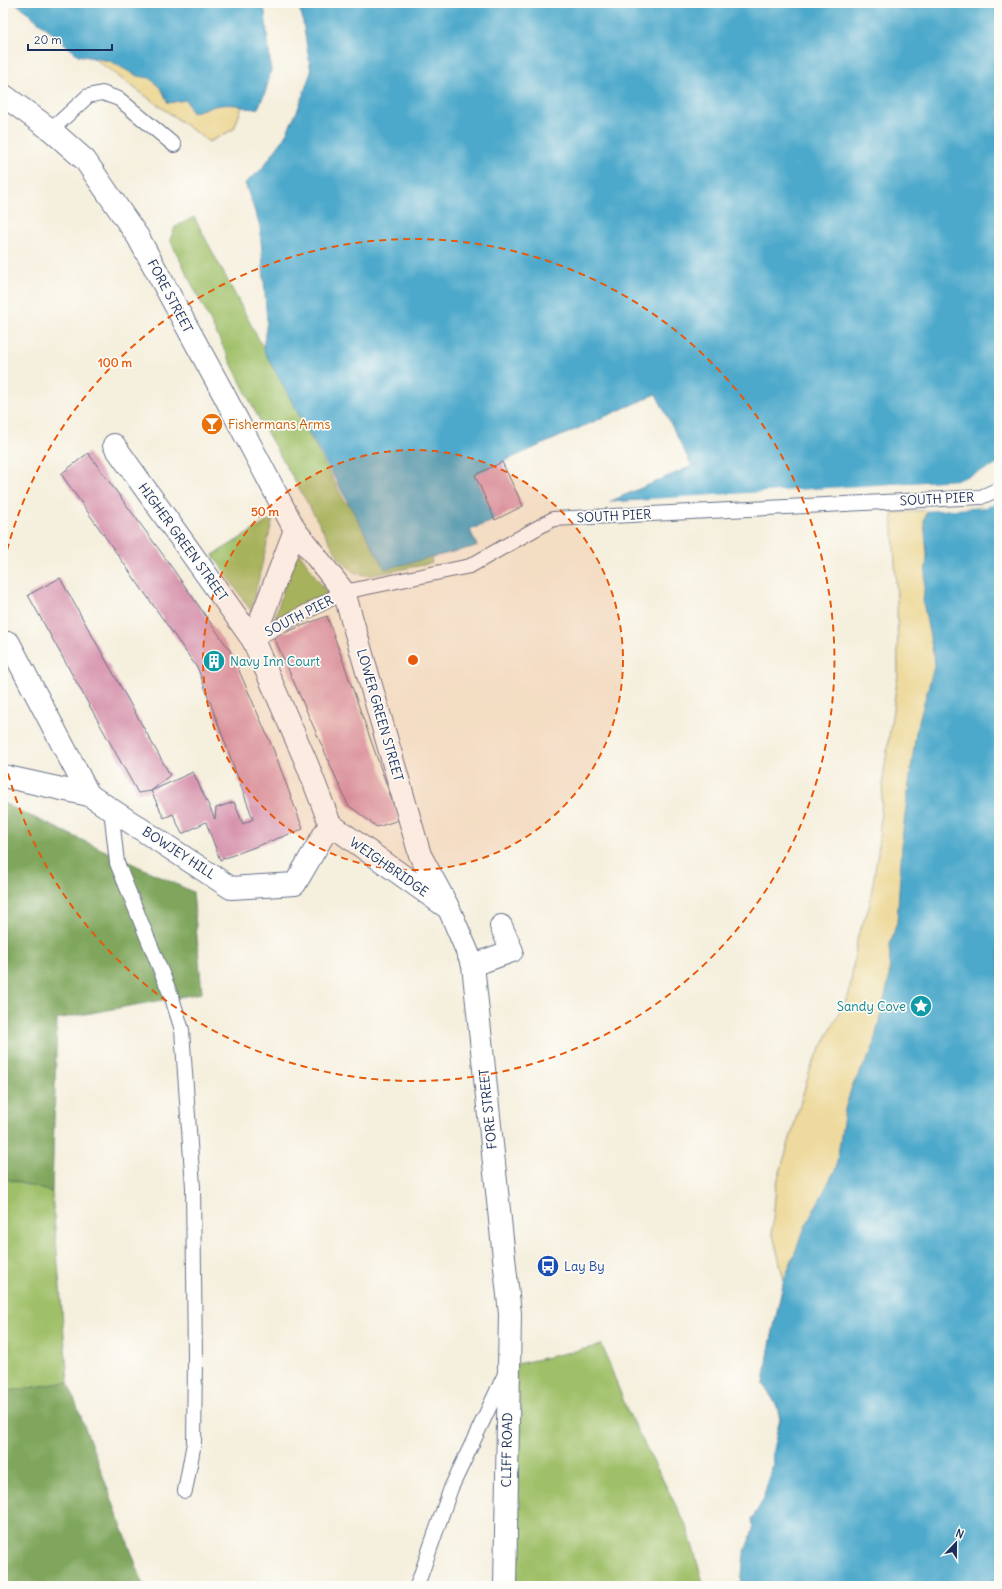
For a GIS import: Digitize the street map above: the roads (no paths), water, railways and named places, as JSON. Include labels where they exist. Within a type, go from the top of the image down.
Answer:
[{"type":"street","name":"FORE STREET","points":[[3,95],[51,130],[85,160],[138,236],[295,530]]},
{"type":"street","name":"HIGHER GREEN STREET","points":[[114,445],[253,640],[307,764],[330,824]]},
{"type":"street","name":"LOWER GREEN STREET","points":[[295,530],[344,592],[420,855],[449,909]]},
{"type":"street","points":[[253,640],[295,530]]},
{"type":"street","points":[[9,643],[89,795]]},
{"type":"street","name":"BOWJEY HILL","points":[[3,776],[89,795],[231,888],[295,884],[330,824]]},
{"type":"street","name":"WEIGHBRIDGE","points":[[330,824],[449,909]]},
{"type":"street","name":"FORE STREET","points":[[449,909],[474,965],[510,1314]]},
{"type":"street","points":[[474,965],[516,958],[501,926]]},
{"type":"street","name":"CLIFF ROAD","points":[[504,1586],[510,1314]]},
{"type":"lane","points":[[51,130],[88,96],[102,93],[119,100],[174,145]]},
{"type":"lane","name":"SOUTH PIER","points":[[253,640],[344,592],[470,566],[553,519],[981,497],[999,489]]},
{"type":"lane","points":[[111,809],[117,862],[172,998],[182,1030],[193,1187],[195,1360],[194,1443],[185,1492]]},
{"type":"lane","points":[[417,1586],[451,1488],[508,1366]]},
{"type":"water","points":[[16,3],[264,3],[271,71],[265,93],[258,108],[255,109],[236,105],[219,105],[192,113],[186,100],[168,103],[162,90],[150,78],[137,76],[110,61],[78,55]]},
{"type":"water","points":[[297,3],[999,3],[999,463],[993,467],[958,480],[609,502],[692,466],[656,394],[475,474],[495,520],[470,530],[477,546],[385,569],[263,349],[267,321],[260,226],[245,183],[260,171],[283,140],[298,109],[311,72],[302,16]]},
{"type":"water","points":[[999,500],[999,1586],[741,1586],[744,1554],[753,1530],[752,1519],[764,1499],[765,1488],[773,1465],[772,1454],[780,1419],[777,1406],[764,1384],[769,1350],[784,1280],[805,1227],[836,1168],[845,1109],[852,1086],[872,1051],[889,979],[890,944],[897,922],[903,830],[916,732],[935,663],[923,602],[927,555],[924,521],[927,511],[986,507]]},
{"type":"place","name":"Fishermans Arms","points":[[212,424]]},
{"type":"place","name":"Navy Inn Court","points":[[214,661]]},
{"type":"place","name":"Sandy Cove","points":[[921,1006]]},
{"type":"place","name":"Lay By","points":[[548,1266]]}]
